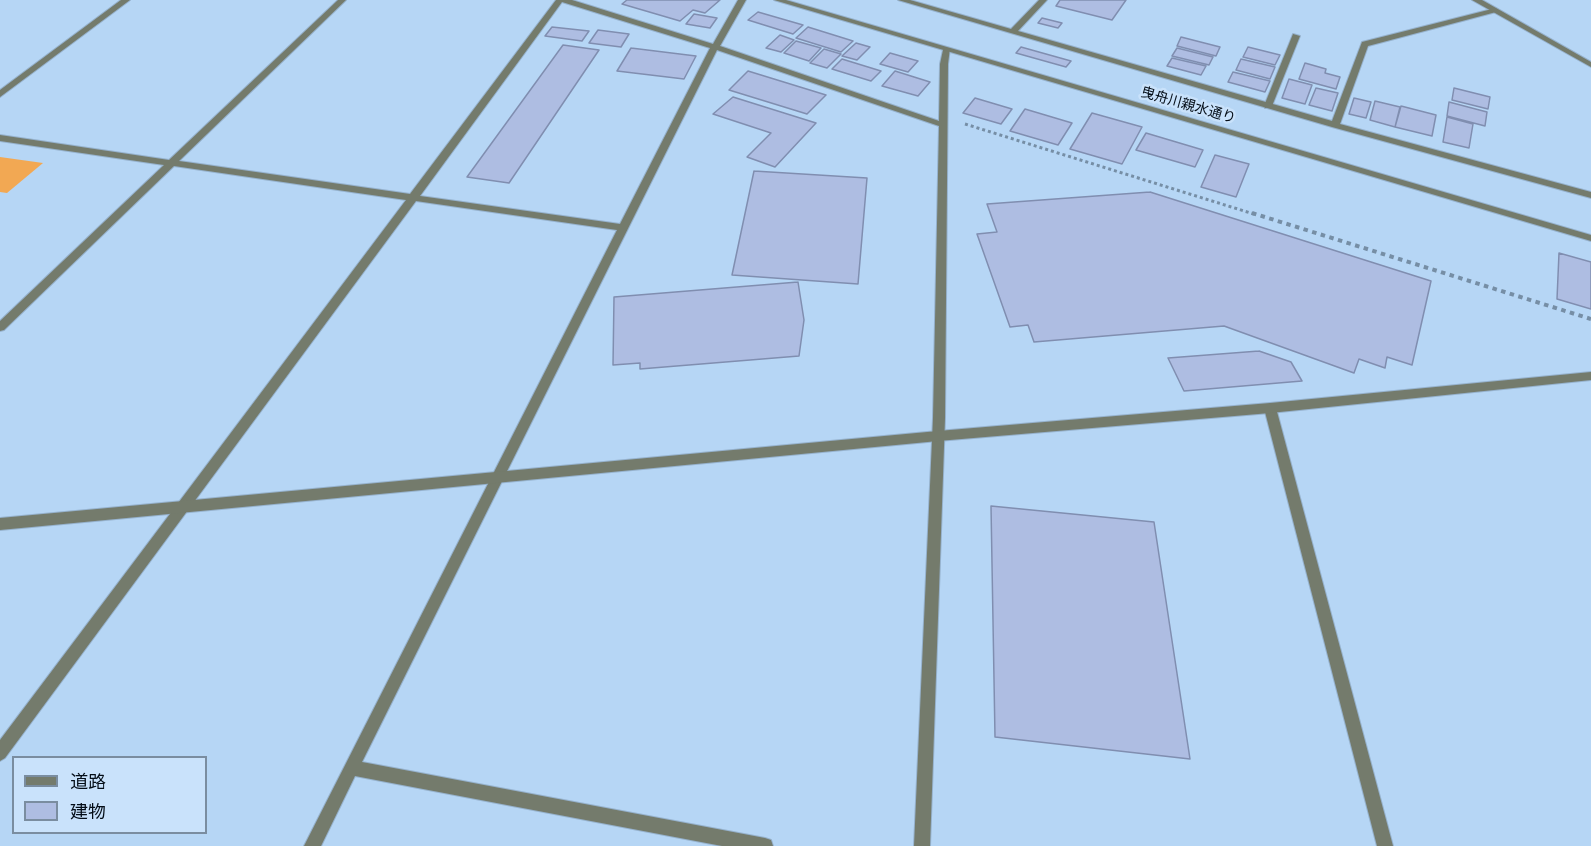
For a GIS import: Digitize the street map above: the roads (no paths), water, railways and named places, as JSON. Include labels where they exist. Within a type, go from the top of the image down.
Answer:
[{"type":"street","points":[[0,94],[126,0]]},
{"type":"street","points":[[0,327],[342,0]]},
{"type":"street","points":[[0,753],[562,0],[943,121]]},
{"type":"street","points":[[312,846],[623,228],[715,47],[742,0]]},
{"type":"street","name":"曳舟川親水通り","points":[[778,0],[1591,237]]},
{"type":"street","points":[[902,0],[1335,125],[1591,195]]},
{"type":"street","points":[[1013,32],[1042,0]]},
{"type":"street","points":[[1476,0],[1591,65]]},
{"type":"street","points":[[1335,125],[1365,44],[1493,10]]},
{"type":"street","points":[[1268,106],[1296,36]]},
{"type":"street","points":[[922,846],[938,436],[944,64],[947,50]]},
{"type":"street","points":[[0,138],[623,228]]},
{"type":"street","points":[[0,524],[497,480],[938,436],[1270,408],[1591,376]]},
{"type":"street","points":[[1270,408],[1385,846]]},
{"type":"street","points":[[352,768],[765,846]]}]
